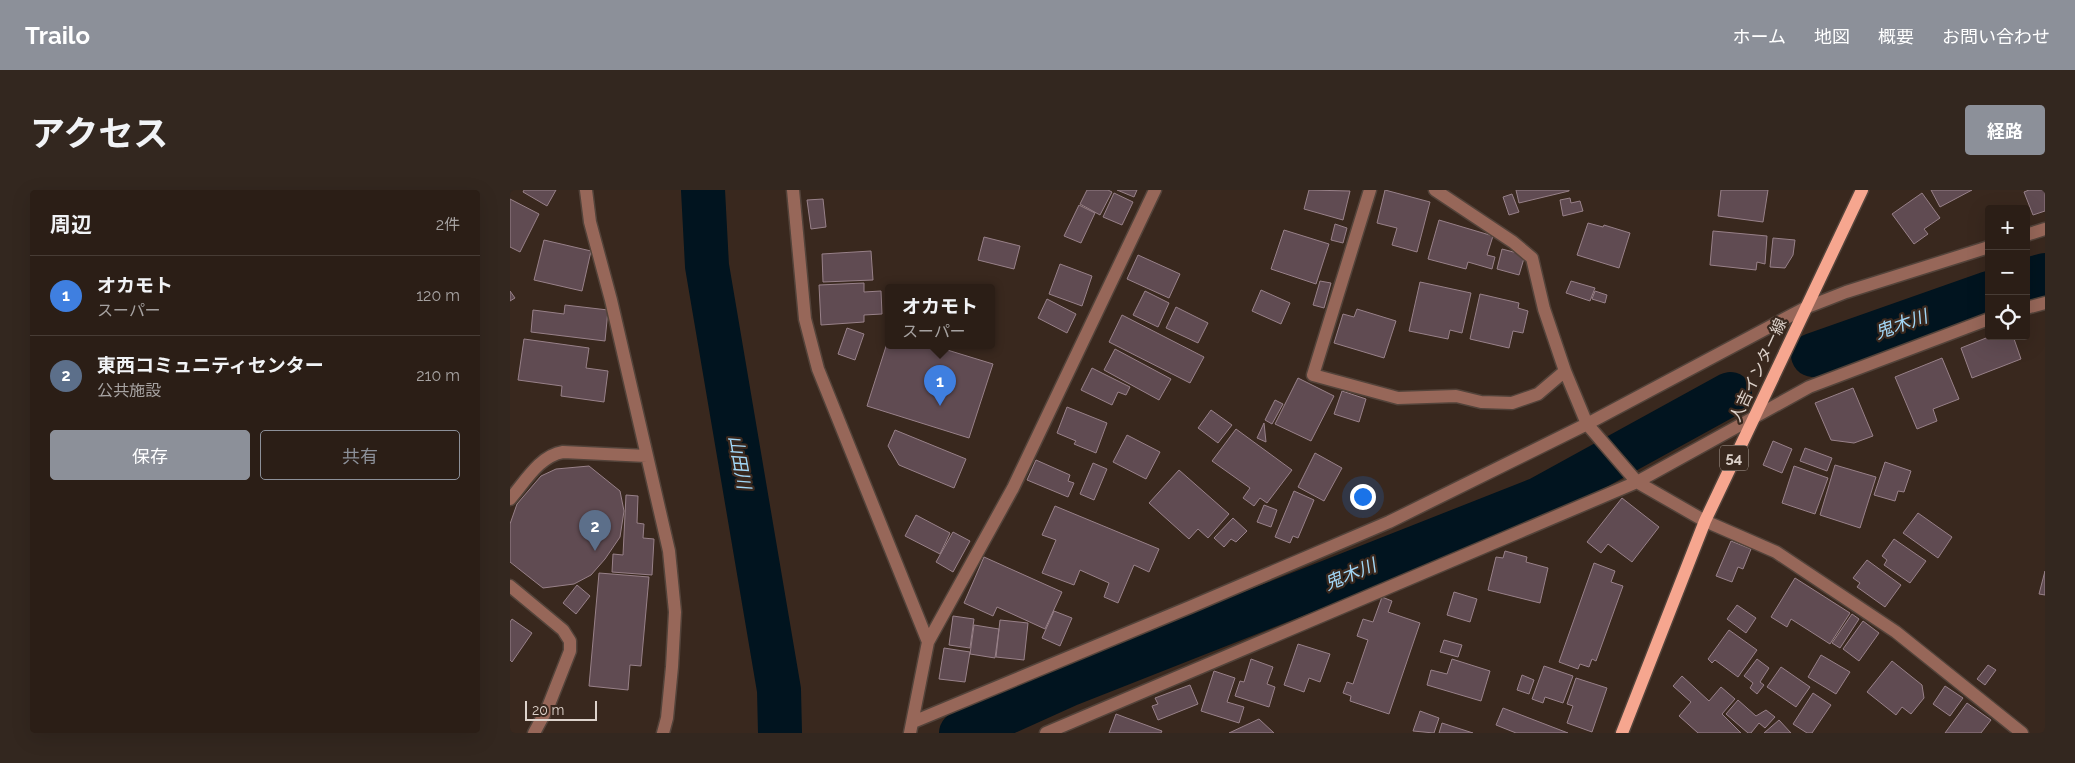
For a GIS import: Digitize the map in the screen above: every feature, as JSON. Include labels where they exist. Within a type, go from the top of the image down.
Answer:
[{"type":"main road","name":"人吉インター線","points":[[1622,733],[1705,521],[1862,190]]},
{"type":"street","points":[[586,190],[590,222],[611,300],[669,552],[675,612],[667,718],[663,733]]},
{"type":"street","points":[[794,190],[805,319],[818,369],[928,642]]},
{"type":"street","points":[[911,727],[928,642],[1012,488],[1074,364],[1155,190]]},
{"type":"street","points":[[1370,190],[1313,376],[1398,398],[1456,396],[1481,402],[1512,403],[1538,394],[1565,371]]},
{"type":"street","points":[[1435,190],[1513,242],[1532,258],[1544,309],[1565,371],[1587,424],[1637,482],[1705,521],[1776,552],[1896,632],[2022,733]]},
{"type":"street","points":[[2030,234],[2045,229]]},
{"type":"street","points":[[911,727],[1389,522],[1587,424],[1805,308],[1846,292],[1985,247]]},
{"type":"street","points":[[2030,307],[2045,303]]},
{"type":"street","points":[[1046,733],[1637,482],[1809,387],[1985,320]]},
{"type":"street","points":[[510,500],[544,460],[552,454],[563,452],[647,456]]},
{"type":"street","points":[[510,586],[563,630],[570,641],[570,651],[548,707],[534,733]]},
{"type":"building","points":[[524,190],[556,190],[547,206],[523,192]]},
{"type":"building","points":[[1087,190],[1108,190],[1112,192],[1100,215],[1080,204]]},
{"type":"building","points":[[1117,190],[1137,190],[1134,197]]},
{"type":"building","points":[[1309,190],[1350,191],[1343,220],[1304,209]]},
{"type":"building","points":[[1385,190],[1430,202],[1417,252],[1392,245],[1397,228],[1377,223]]},
{"type":"building","points":[[1516,190],[1569,190],[1569,191],[1519,203]]},
{"type":"building","points":[[1721,190],[1768,190],[1763,222],[1718,216]]},
{"type":"building","points":[[1931,190],[1972,190],[1940,207]]},
{"type":"building","points":[[2029,190],[2045,190],[2045,211],[2033,215],[2024,192]]},
{"type":"building","points":[[1114,193],[1133,202],[1122,225],[1103,217]]},
{"type":"building","points":[[1922,193],[1940,218],[1924,229],[1928,234],[1914,244],[1892,214]]},
{"type":"building","points":[[1512,194],[1519,212],[1509,215],[1503,197]]},
{"type":"building","points":[[1570,198],[1571,203],[1580,201],[1583,211],[1563,216],[1560,200]]},
{"type":"building","points":[[510,199],[539,214],[520,252],[510,247]]},
{"type":"building","points":[[823,199],[826,227],[811,229],[807,200]]},
{"type":"building","points":[[1079,205],[1095,213],[1081,243],[1064,236]]},
{"type":"building","points":[[1439,220],[1493,236],[1487,255],[1495,257],[1492,269],[1468,262],[1466,269],[1428,259]]},
{"type":"building","points":[[1588,223],[1603,227],[1604,225],[1630,233],[1619,268],[1577,255]]},
{"type":"building","points":[[1335,224],[1347,228],[1343,243],[1331,240]]},
{"type":"building","points":[[1284,230],[1329,244],[1316,284],[1271,269]]},
{"type":"building","points":[[1713,231],[1767,236],[1765,264],[1757,262],[1756,270],[1710,265]]},
{"type":"building","points":[[984,237],[1020,246],[1014,269],[978,260]]},
{"type":"building","points":[[1773,238],[1795,240],[1793,255],[1785,268],[1770,267]]},
{"type":"building","points":[[544,240],[591,251],[582,291],[534,280]]},
{"type":"building","points":[[1502,249],[1525,255],[1519,275],[1497,269]]},
{"type":"building","points":[[871,251],[873,280],[823,282],[822,254]]},
{"type":"building","points":[[1138,255],[1180,274],[1169,298],[1127,279]]},
{"type":"building","points":[[1060,264],[1092,276],[1082,306],[1049,294]]},
{"type":"building","points":[[1320,281],[1331,283],[1324,308],[1313,305]]},
{"type":"building","points":[[1571,281],[1595,288],[1590,301],[1566,293]]},
{"type":"building","points":[[1420,282],[1471,293],[1462,333],[1450,330],[1448,339],[1409,331]]},
{"type":"building","points":[[864,283],[864,292],[881,291],[882,314],[864,315],[864,322],[821,325],[819,285]]},
{"type":"building","points":[[1261,290],[1290,303],[1281,324],[1252,311]]},
{"type":"building","points":[[510,291],[515,298],[510,301]]},
{"type":"building","points":[[1145,291],[1169,303],[1158,327],[1133,315]]},
{"type":"building","points":[[1595,291],[1607,295],[1605,303],[1592,299]]},
{"type":"building","points":[[1480,294],[1519,303],[1518,308],[1528,311],[1523,333],[1513,331],[1509,348],[1470,339]]},
{"type":"building","points":[[1047,299],[1076,314],[1067,333],[1038,318]]},
{"type":"building","points":[[565,305],[608,310],[605,341],[531,332],[533,310],[564,314]]},
{"type":"building","points":[[1176,307],[1208,323],[1198,343],[1166,328]]},
{"type":"building","points":[[1357,309],[1396,321],[1384,358],[1334,343],[1343,314],[1354,317]]},
{"type":"building","points":[[1122,315],[1204,357],[1190,383],[1109,342]]},
{"type":"building","points":[[847,328],[864,334],[855,360],[838,354]]},
{"type":"building","points":[[1985,338],[1985,340],[2014,340],[2021,359],[1972,378],[1961,348]]},
{"type":"building","points":[[524,339],[589,348],[586,368],[608,371],[604,402],[561,396],[562,386],[518,380]]},
{"type":"building","points":[[885,349],[944,349],[993,364],[969,438],[867,406]]},
{"type":"building","points":[[1115,349],[1171,379],[1159,400],[1104,370]]},
{"type":"building","points":[[1942,358],[1959,399],[1933,409],[1937,421],[1917,429],[1895,377]]},
{"type":"building","points":[[1092,368],[1130,387],[1126,395],[1118,392],[1112,405],[1081,390]]},
{"type":"building","points":[[1298,378],[1334,396],[1311,441],[1275,424]]},
{"type":"building","points":[[1853,388],[1873,436],[1854,443],[1831,440],[1815,403]]},
{"type":"building","points":[[1342,391],[1366,399],[1359,422],[1334,414]]},
{"type":"building","points":[[1275,400],[1283,404],[1272,424],[1265,420]]},
{"type":"building","points":[[1067,407],[1107,423],[1096,453],[1074,444],[1076,441],[1057,433]]},
{"type":"building","points":[[1211,410],[1232,425],[1218,443],[1198,428]]},
{"type":"building","points":[[1264,423],[1266,442],[1257,438]]},
{"type":"building","points":[[1236,429],[1292,470],[1267,503],[1260,498],[1254,506],[1243,498],[1250,488],[1212,461]]},
{"type":"building","points":[[895,430],[966,459],[954,488],[899,465],[888,446]]},
{"type":"building","points":[[1127,435],[1160,452],[1146,479],[1113,462]]},
{"type":"building","points":[[1773,441],[1792,449],[1782,473],[1763,465]]},
{"type":"building","points":[[1805,448],[1832,458],[1827,471],[1800,461]]},
{"type":"building","points":[[1315,453],[1342,468],[1324,501],[1298,487]]},
{"type":"building","points":[[1036,460],[1070,475],[1068,481],[1074,483],[1068,497],[1027,480]]},
{"type":"building","points":[[1885,462],[1911,471],[1904,492],[1898,491],[1895,501],[1874,495]]},
{"type":"building","points":[[1093,463],[1107,469],[1094,500],[1080,494]]},
{"type":"building","points":[[1835,465],[1876,477],[1860,528],[1820,515]]},
{"type":"building","points":[[589,466],[620,491],[624,511],[620,537],[591,575],[574,584],[543,588],[510,562],[510,524],[517,504],[541,476],[556,469]]},
{"type":"building","points":[[1794,466],[1828,478],[1815,514],[1782,503]]},
{"type":"building","points":[[1179,470],[1229,514],[1208,538],[1198,529],[1189,539],[1149,503]]},
{"type":"building","points":[[1294,491],[1314,500],[1298,538],[1293,536],[1290,543],[1275,537]]},
{"type":"building","points":[[626,495],[638,496],[637,523],[644,524],[643,538],[654,539],[652,575],[612,572],[613,554],[623,555]]},
{"type":"building","points":[[1622,498],[1659,527],[1632,562],[1608,544],[1601,553],[1587,542]]},
{"type":"building","points":[[1264,505],[1277,510],[1271,527],[1257,522]]},
{"type":"building","points":[[1055,506],[1159,549],[1149,572],[1134,565],[1118,603],[1104,597],[1109,583],[1080,570],[1074,585],[1042,573],[1056,540],[1042,535]]},
{"type":"building","points":[[1918,513],[1952,537],[1938,558],[1903,533]]},
{"type":"building","points":[[916,515],[950,533],[940,554],[905,536]]},
{"type":"building","points":[[1233,518],[1247,531],[1236,542],[1231,539],[1224,547],[1214,538]]},
{"type":"building","points":[[953,532],[970,541],[953,572],[936,562]]},
{"type":"building","points":[[1894,539],[1926,561],[1910,583],[1884,565],[1887,560],[1882,556]]},
{"type":"building","points":[[1731,541],[1751,549],[1743,569],[1738,567],[1732,582],[1716,576]]},
{"type":"building","points":[[1505,551],[1527,557],[1526,562],[1548,568],[1540,603],[1488,590],[1496,557],[1503,558]]},
{"type":"building","points":[[984,557],[1062,592],[1045,629],[997,607],[993,616],[964,603]]},
{"type":"building","points":[[1867,560],[1901,585],[1885,607],[1857,587],[1860,583],[1853,578]]},
{"type":"building","points":[[1594,563],[1615,571],[1611,582],[1623,586],[1596,661],[1592,659],[1589,667],[1580,664],[1578,669],[1559,662]]},
{"type":"building","points":[[2045,571],[2045,595],[2039,594]]},
{"type":"building","points":[[599,573],[649,577],[641,666],[630,665],[628,690],[589,686]]},
{"type":"building","points":[[1795,578],[1850,613],[1830,644],[1791,619],[1787,627],[1771,617]]},
{"type":"building","points":[[577,585],[590,596],[576,614],[563,603]]},
{"type":"building","points":[[1454,592],[1477,599],[1470,622],[1447,615]]},
{"type":"building","points":[[1382,597],[1392,601],[1388,612],[1420,623],[1389,714],[1350,701],[1351,696],[1343,693],[1347,682],[1353,684],[1368,640],[1357,636],[1363,619],[1373,622]]},
{"type":"building","points":[[1737,605],[1756,618],[1746,633],[1727,619]]},
{"type":"building","points":[[1054,611],[1072,618],[1060,646],[1042,638]]},
{"type":"building","points":[[1852,614],[1859,619],[1840,648],[1832,643]]},
{"type":"building","points":[[953,616],[974,619],[970,648],[949,645]]},
{"type":"building","points":[[512,619],[532,633],[512,662],[510,660],[510,622]]},
{"type":"building","points":[[1000,620],[1028,623],[1024,660],[996,657]]},
{"type":"building","points":[[1863,621],[1879,633],[1859,661],[1843,649]]},
{"type":"building","points":[[974,625],[999,629],[995,658],[970,654]]},
{"type":"building","points":[[1729,630],[1757,650],[1738,677],[1715,660],[1712,663],[1708,659]]},
{"type":"building","points":[[1444,640],[1462,645],[1458,657],[1440,652]]},
{"type":"building","points":[[1298,644],[1330,654],[1320,682],[1309,678],[1304,692],[1284,685]]},
{"type":"building","points":[[944,648],[970,652],[965,682],[939,679]]},
{"type":"building","points":[[1821,655],[1850,672],[1836,694],[1808,677]]},
{"type":"building","points":[[1251,659],[1273,667],[1267,684],[1275,687],[1269,707],[1235,696],[1240,681],[1244,682]]},
{"type":"building","points":[[1452,659],[1490,671],[1481,701],[1427,685],[1431,670],[1447,674]]},
{"type":"building","points":[[1757,659],[1769,668],[1760,682],[1764,685],[1757,694],[1750,688],[1753,683],[1744,676]]},
{"type":"building","points":[[1892,661],[1922,685],[1924,698],[1911,714],[1902,707],[1896,715],[1867,692]]},
{"type":"building","points":[[1988,665],[1996,670],[1985,685],[1977,679]]},
{"type":"building","points":[[1544,666],[1573,676],[1563,703],[1545,697],[1543,703],[1532,699]]},
{"type":"building","points":[[1781,667],[1810,687],[1796,707],[1767,687]]},
{"type":"building","points":[[1214,671],[1235,678],[1227,702],[1244,707],[1239,723],[1201,711]]},
{"type":"building","points":[[1522,675],[1534,680],[1529,694],[1517,690]]},
{"type":"building","points":[[1682,676],[1709,701],[1721,687],[1735,699],[1722,714],[1741,733],[1698,733],[1679,716],[1691,702],[1673,686]]},
{"type":"building","points":[[1576,678],[1607,688],[1592,732],[1567,723],[1573,706],[1567,704]]},
{"type":"building","points":[[1190,685],[1198,704],[1158,720],[1152,706],[1158,704],[1155,698]]},
{"type":"building","points":[[1945,686],[1963,698],[1950,716],[1933,704]]},
{"type":"building","points":[[1813,693],[1831,705],[1812,733],[1807,733],[1793,724]]},
{"type":"building","points":[[1738,700],[1756,716],[1766,710],[1775,717],[1765,728],[1759,723],[1751,733],[1748,733],[1726,714]]},
{"type":"building","points":[[1967,703],[1991,720],[1981,733],[1945,733]]},
{"type":"building","points":[[1503,708],[1568,733],[1516,733],[1496,725]]},
{"type":"building","points":[[1420,711],[1439,718],[1434,733],[1413,731]]},
{"type":"building","points":[[1116,714],[1162,731],[1161,733],[1109,733]]},
{"type":"building","points":[[1259,719],[1274,733],[1229,733]]},
{"type":"building","points":[[1779,720],[1791,733],[1764,733]]},
{"type":"building","points":[[1442,723],[1473,733],[1439,733]]},
{"type":"waterway","name":"山田川","points":[[703,190],[707,266],[779,690],[780,733]]},
{"type":"waterway","name":"鬼木川","points":[[2030,279],[2045,275]]},
{"type":"waterway","name":"鬼木川","points":[[1813,355],[1985,294]]},
{"type":"waterway","name":"鬼木川","points":[[961,733],[1070,684],[1539,499],[1730,394]]},
{"type":"place","name":"オカモト","points":[[940,406]]},
{"type":"place","name":"東西コミュニティセンター","points":[[595,551]]}]
